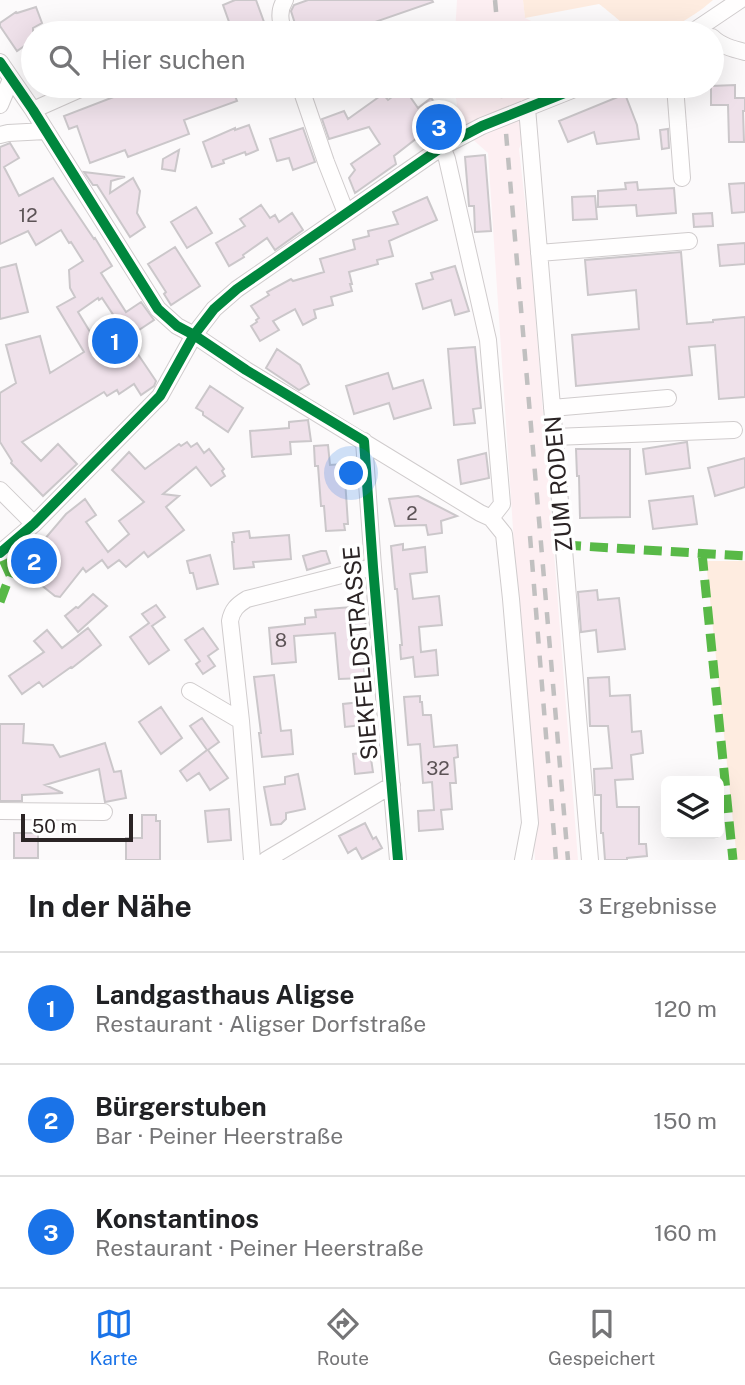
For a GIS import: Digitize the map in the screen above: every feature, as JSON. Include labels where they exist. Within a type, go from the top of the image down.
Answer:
[{"type":"street","points":[[281,21],[281,7],[285,0]]},
{"type":"street","points":[[716,21],[740,0]]},
{"type":"street","points":[[724,45],[745,52]]},
{"type":"street","points":[[0,62],[21,93]]},
{"type":"street","points":[[0,105],[11,79]]},
{"type":"street","points":[[24,98],[158,309],[177,326],[246,370],[491,518],[504,534],[530,824],[523,860]]},
{"type":"street","points":[[33,110],[60,98]]},
{"type":"street","points":[[304,98],[346,213]]},
{"type":"street","points":[[0,553],[34,524],[160,396],[194,335],[214,309],[237,289],[442,147],[482,126],[552,98]]},
{"type":"street","points":[[675,98],[682,178]]},
{"type":"street","name":"ZUM RODEN","points":[[527,108],[590,860]]},
{"type":"street","points":[[0,135],[46,131]]},
{"type":"street","points":[[442,147],[488,340],[502,504],[491,518]]},
{"type":"street","points":[[539,253],[690,241]]},
{"type":"street","points":[[552,408],[668,398]]},
{"type":"street","points":[[554,437],[734,430]]},
{"type":"street","name":"SIEKFELDSTRASSE","points":[[364,441],[398,860]]},
{"type":"street","points":[[0,490],[34,524]]},
{"type":"street","points":[[252,860],[241,721],[229,621],[232,611],[247,599],[373,568]]},
{"type":"street","points":[[190,691],[241,721]]},
{"type":"street","points":[[265,860],[392,785]]},
{"type":"street","points":[[0,811],[104,811]]},
{"type":"shaded area","points":[[457,0],[523,0],[525,18],[531,21],[456,21]]},
{"type":"shaded area","points":[[523,0],[713,0],[683,21],[621,21],[599,4],[525,18]]},
{"type":"shaded area","points":[[456,98],[540,98],[519,149],[530,246],[578,860],[535,860],[488,153],[461,129]]},
{"type":"shaded area","points":[[706,561],[745,561],[745,860],[737,860]]},
{"type":"building","points":[[235,0],[256,0],[264,21],[229,21],[223,5]]},
{"type":"building","points":[[308,0],[433,2],[378,21],[294,21],[291,11],[294,5]]},
{"type":"building","points":[[36,7],[41,21],[21,21],[21,48],[17,51],[0,23],[17,13]]},
{"type":"building","points":[[724,85],[735,85],[735,98],[745,98],[744,142],[729,142],[728,105],[711,105],[711,98],[724,98]]},
{"type":"building","points":[[111,98],[236,98],[237,101],[184,120],[189,134],[128,157],[125,150],[90,163],[77,126],[69,129],[64,116]]},
{"type":"building","points":[[377,98],[411,98],[418,108],[431,98],[452,125],[425,144],[417,138],[394,156],[396,164],[355,193],[349,178],[355,170],[351,164],[380,144],[369,127],[329,139],[322,119],[344,111],[348,119]]},
{"type":"building","points":[[615,98],[627,98],[637,125],[639,139],[597,144],[594,132],[568,142],[559,121]]},
{"type":"building","points":[[249,125],[258,150],[223,160],[224,163],[212,167],[203,142]]},
{"type":"building","points":[[303,128],[315,162],[293,170],[289,158],[277,161],[270,139]]},
{"type":"building","points":[[668,129],[669,148],[662,149],[660,130]]},
{"type":"building","points":[[10,143],[19,158],[4,167],[19,196],[53,178],[112,266],[101,273],[126,312],[141,302],[154,320],[127,338],[156,381],[154,386],[141,395],[134,384],[119,394],[117,390],[107,396],[104,392],[22,442],[41,461],[58,444],[77,464],[43,496],[11,463],[0,442],[0,393],[16,383],[6,345],[40,336],[50,373],[84,352],[57,307],[75,297],[70,288],[69,270],[83,261],[61,230],[36,245],[28,231],[0,244],[0,147]],"holes":[[[98,298],[102,298],[116,319],[92,335],[78,312]]]},
{"type":"building","points":[[179,150],[175,171],[162,169],[163,159]]},
{"type":"building","points":[[485,155],[491,231],[475,232],[474,206],[469,206],[465,157]]},
{"type":"building","points":[[84,172],[125,177],[111,181],[110,193],[133,178],[140,191],[137,213],[145,227],[130,237],[97,185],[93,185]]},
{"type":"building","points":[[637,182],[638,190],[674,188],[676,213],[637,216],[636,205],[598,207],[598,191],[626,189],[625,183]]},
{"type":"building","points":[[745,183],[745,212],[732,213],[729,184]]},
{"type":"building","points":[[595,196],[597,219],[573,220],[572,197]]},
{"type":"building","points":[[427,197],[437,220],[389,241],[393,256],[377,260],[378,264],[349,272],[352,291],[331,297],[333,305],[314,310],[316,318],[303,325],[295,309],[273,321],[279,330],[260,341],[251,326],[259,318],[251,306],[269,295],[267,292],[291,279],[293,281],[324,272],[320,259],[355,249],[353,240],[369,236],[368,231],[398,224],[393,212]]},
{"type":"building","points":[[261,205],[270,218],[275,215],[279,222],[292,213],[303,230],[275,250],[267,238],[229,266],[216,243],[245,226],[240,219]]},
{"type":"building","points":[[196,207],[212,233],[187,248],[171,222]]},
{"type":"building","points":[[712,213],[713,226],[694,227],[693,214]]},
{"type":"building","points":[[745,243],[745,264],[720,266],[718,245]]},
{"type":"building","points":[[175,247],[200,286],[171,305],[148,264]]},
{"type":"building","points":[[681,252],[687,324],[745,317],[745,397],[719,399],[715,345],[689,347],[692,375],[576,386],[572,335],[639,329],[636,290],[588,295],[585,260]]},
{"type":"building","points":[[16,264],[28,312],[0,319],[0,268]]},
{"type":"building","points":[[455,266],[469,311],[455,315],[451,300],[423,309],[416,284],[433,279],[431,273]]},
{"type":"building","points":[[475,347],[481,408],[473,409],[475,423],[454,425],[448,349]]},
{"type":"building","points":[[277,349],[300,365],[309,384],[299,390],[266,368]]},
{"type":"building","points":[[388,373],[393,389],[423,380],[431,408],[394,419],[389,403],[354,414],[346,386]]},
{"type":"building","points":[[210,386],[243,408],[228,432],[196,408]]},
{"type":"building","points":[[308,420],[311,441],[290,442],[291,454],[252,457],[250,431],[289,428],[289,422]]},
{"type":"building","points":[[187,442],[191,447],[197,443],[204,453],[209,449],[224,469],[222,471],[225,476],[211,486],[196,467],[163,494],[179,496],[166,507],[184,530],[148,557],[144,552],[126,567],[119,560],[108,568],[102,560],[86,572],[83,568],[60,597],[55,596],[20,568],[66,514],[85,499],[96,515],[86,522],[108,552],[129,534],[119,521],[144,502],[112,470],[129,452],[145,469],[179,444],[181,446]]},
{"type":"building","points":[[687,442],[690,468],[646,474],[643,449]]},
{"type":"building","points":[[328,445],[330,465],[344,464],[348,524],[344,524],[345,530],[326,531],[324,506],[321,506],[314,446]]},
{"type":"building","points":[[576,449],[630,449],[630,517],[580,518]]},
{"type":"building","points":[[486,453],[489,478],[461,484],[458,460]]},
{"type":"building","points":[[745,458],[745,487],[715,496],[708,468]]},
{"type":"building","points":[[418,496],[457,516],[441,521],[442,533],[428,535],[426,525],[395,526],[389,499]]},
{"type":"building","points":[[693,496],[697,524],[653,529],[649,501]]},
{"type":"building","points":[[249,531],[250,538],[289,535],[291,559],[253,562],[254,567],[234,569],[233,533]]},
{"type":"building","points":[[403,544],[403,550],[425,547],[427,572],[410,574],[413,599],[439,596],[442,625],[419,627],[421,652],[436,650],[438,675],[415,677],[413,657],[401,659],[402,645],[391,546]]},
{"type":"building","points":[[326,551],[330,563],[307,570],[303,556]]},
{"type":"building","points":[[210,555],[218,584],[197,589],[187,561]]},
{"type":"building","points":[[597,590],[598,600],[619,598],[625,649],[598,652],[596,630],[581,632],[578,592]]},
{"type":"building","points":[[93,594],[107,606],[78,632],[65,616]]},
{"type":"building","points":[[156,605],[165,617],[152,626],[169,650],[149,664],[130,637],[149,623],[142,614]]},
{"type":"building","points":[[364,606],[366,631],[361,631],[365,678],[339,679],[335,633],[294,636],[296,662],[272,664],[269,628],[305,624],[305,618],[316,617],[315,610]]},
{"type":"building","points":[[88,628],[101,645],[43,687],[39,682],[22,694],[9,676],[44,652],[34,641],[47,630],[62,648]]},
{"type":"building","points":[[203,628],[218,649],[208,656],[215,666],[203,674],[196,664],[200,661],[185,640]]},
{"type":"building","points":[[274,675],[281,731],[291,730],[293,754],[262,757],[254,677]]},
{"type":"building","points":[[609,677],[610,696],[630,695],[632,732],[641,731],[643,753],[631,755],[633,779],[615,780],[617,807],[639,807],[639,844],[646,844],[647,856],[627,860],[605,860],[601,833],[601,795],[595,795],[594,769],[612,768],[608,726],[590,726],[588,678]]},
{"type":"building","points":[[420,696],[423,715],[431,715],[434,747],[457,745],[458,757],[454,758],[456,783],[450,783],[452,809],[441,810],[443,829],[419,831],[418,811],[434,810],[432,782],[423,783],[420,744],[408,745],[404,697]]},
{"type":"building","points":[[370,701],[372,724],[345,727],[343,704]]},
{"type":"building","points":[[161,707],[182,738],[161,754],[139,722]]},
{"type":"building","points":[[202,718],[219,742],[208,750],[228,778],[210,790],[199,773],[187,781],[180,771],[207,750],[190,726]]},
{"type":"building","points":[[0,724],[24,724],[23,743],[53,745],[60,757],[105,743],[114,772],[121,771],[126,798],[105,802],[99,769],[45,785],[63,793],[22,795],[22,801],[0,801]]},
{"type":"building","points":[[370,752],[373,772],[355,774],[353,754]]},
{"type":"building","points":[[298,774],[305,809],[286,813],[286,819],[281,824],[271,825],[264,787],[285,784],[285,777]]},
{"type":"building","points":[[229,809],[231,840],[208,842],[205,811]]},
{"type":"building","points":[[142,815],[156,815],[156,821],[160,821],[160,860],[126,860],[126,838],[142,838]]},
{"type":"building","points":[[365,823],[373,839],[376,837],[382,848],[362,859],[356,848],[348,853],[339,836]]},
{"type":"building","points":[[14,833],[38,833],[38,858],[14,858]]},
{"type":"railway","points":[[495,0],[497,21]]},
{"type":"railway","points":[[503,98],[568,860]]},
{"type":"railway","points":[[530,536],[556,860]]},
{"type":"marked path","points":[[563,545],[745,556]]},
{"type":"marked path","points":[[0,553],[10,575],[0,602]]},
{"type":"marked path","points":[[702,553],[733,860]]},
{"type":"cycle path","points":[[0,62],[21,93]]},
{"type":"cycle path","points":[[25,98],[158,309],[177,326],[364,441],[398,860]]},
{"type":"cycle path","points":[[0,553],[34,524],[160,396],[194,335],[214,309],[237,289],[442,147],[482,126],[552,98]]},
{"type":"place","name":"Konstantinos","points":[[439,127]]},
{"type":"place","name":"Landgasthaus Aligse","points":[[115,341]]},
{"type":"place","name":"Bürgerstuben","points":[[34,561]]}]
